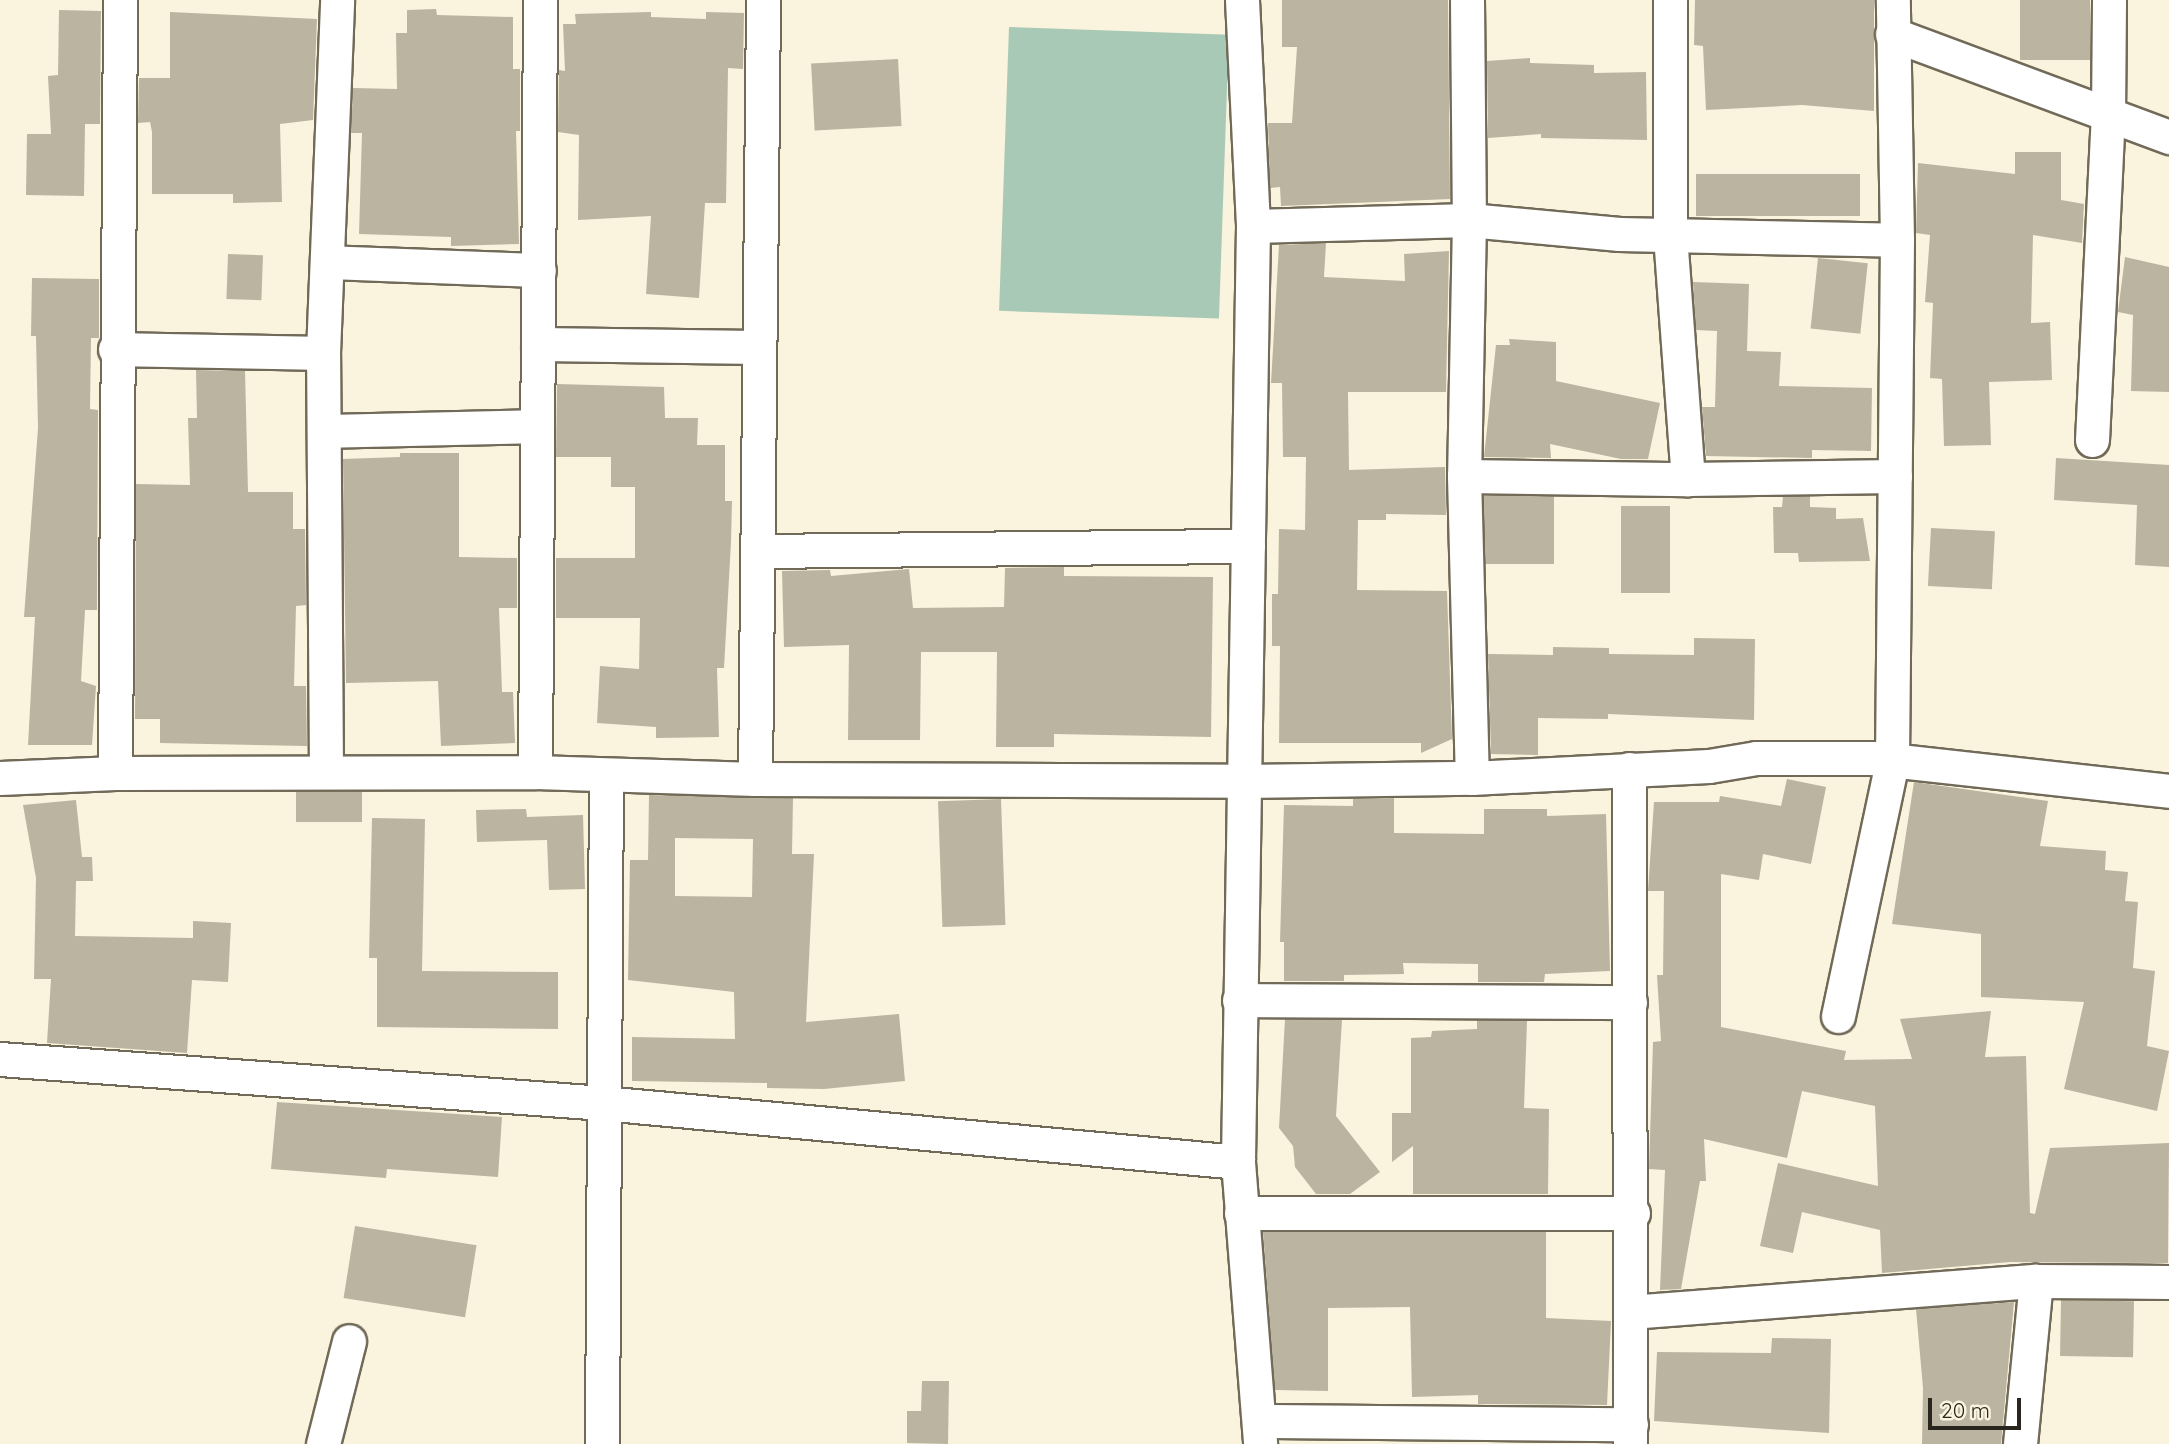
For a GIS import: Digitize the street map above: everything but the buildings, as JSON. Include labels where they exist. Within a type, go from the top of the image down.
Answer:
[{"type":"street","points":[[115,773],[115,349],[120,0]]},
{"type":"street","points":[[327,772],[323,353],[337,0]]},
{"type":"street","points":[[535,772],[540,0]]},
{"type":"street","points":[[755,779],[763,0]]},
{"type":"street","points":[[1242,0],[1253,226],[1238,1161],[1260,1432],[1631,1434],[1630,1312],[1633,1213],[1629,769]]},
{"type":"street","points":[[1467,0],[1469,220],[1464,476],[1472,778]]},
{"type":"street","points":[[1670,0],[1670,235],[1688,480]]},
{"type":"street","points":[[1838,1016],[1892,761],[1897,240],[1893,0]]},
{"type":"street","points":[[2092,440],[2108,117],[2109,0]]},
{"type":"street","points":[[1892,34],[2108,117],[2169,137]]},
{"type":"street","points":[[1253,226],[1469,220],[1670,235],[1897,240]]},
{"type":"street","points":[[327,262],[539,270]]},
{"type":"street","points":[[538,344],[759,347]]},
{"type":"street","points":[[115,349],[323,353]]},
{"type":"street","points":[[324,431],[537,426]]},
{"type":"street","points":[[1464,476],[1688,480],[1895,475]]},
{"type":"street","points":[[757,551],[1248,546]]},
{"type":"street","points":[[0,778],[115,773],[535,772],[755,779],[1244,781],[1472,778],[1709,766],[1756,758],[1892,761],[2169,791]]},
{"type":"street","points":[[602,1444],[606,776]]},
{"type":"street","points":[[1239,1000],[1630,1002]]},
{"type":"street","points":[[0,1059],[603,1103],[1238,1161]]},
{"type":"street","points":[[1241,1213],[1633,1213]]},
{"type":"street","points":[[1630,1312],[2036,1281],[2169,1282]]},
{"type":"street","points":[[2020,1444],[2036,1281]]},
{"type":"street","points":[[323,1444],[349,1341]]},
{"type":"green space","points":[[1009,27],[1229,35],[1219,319],[999,311]]}]
